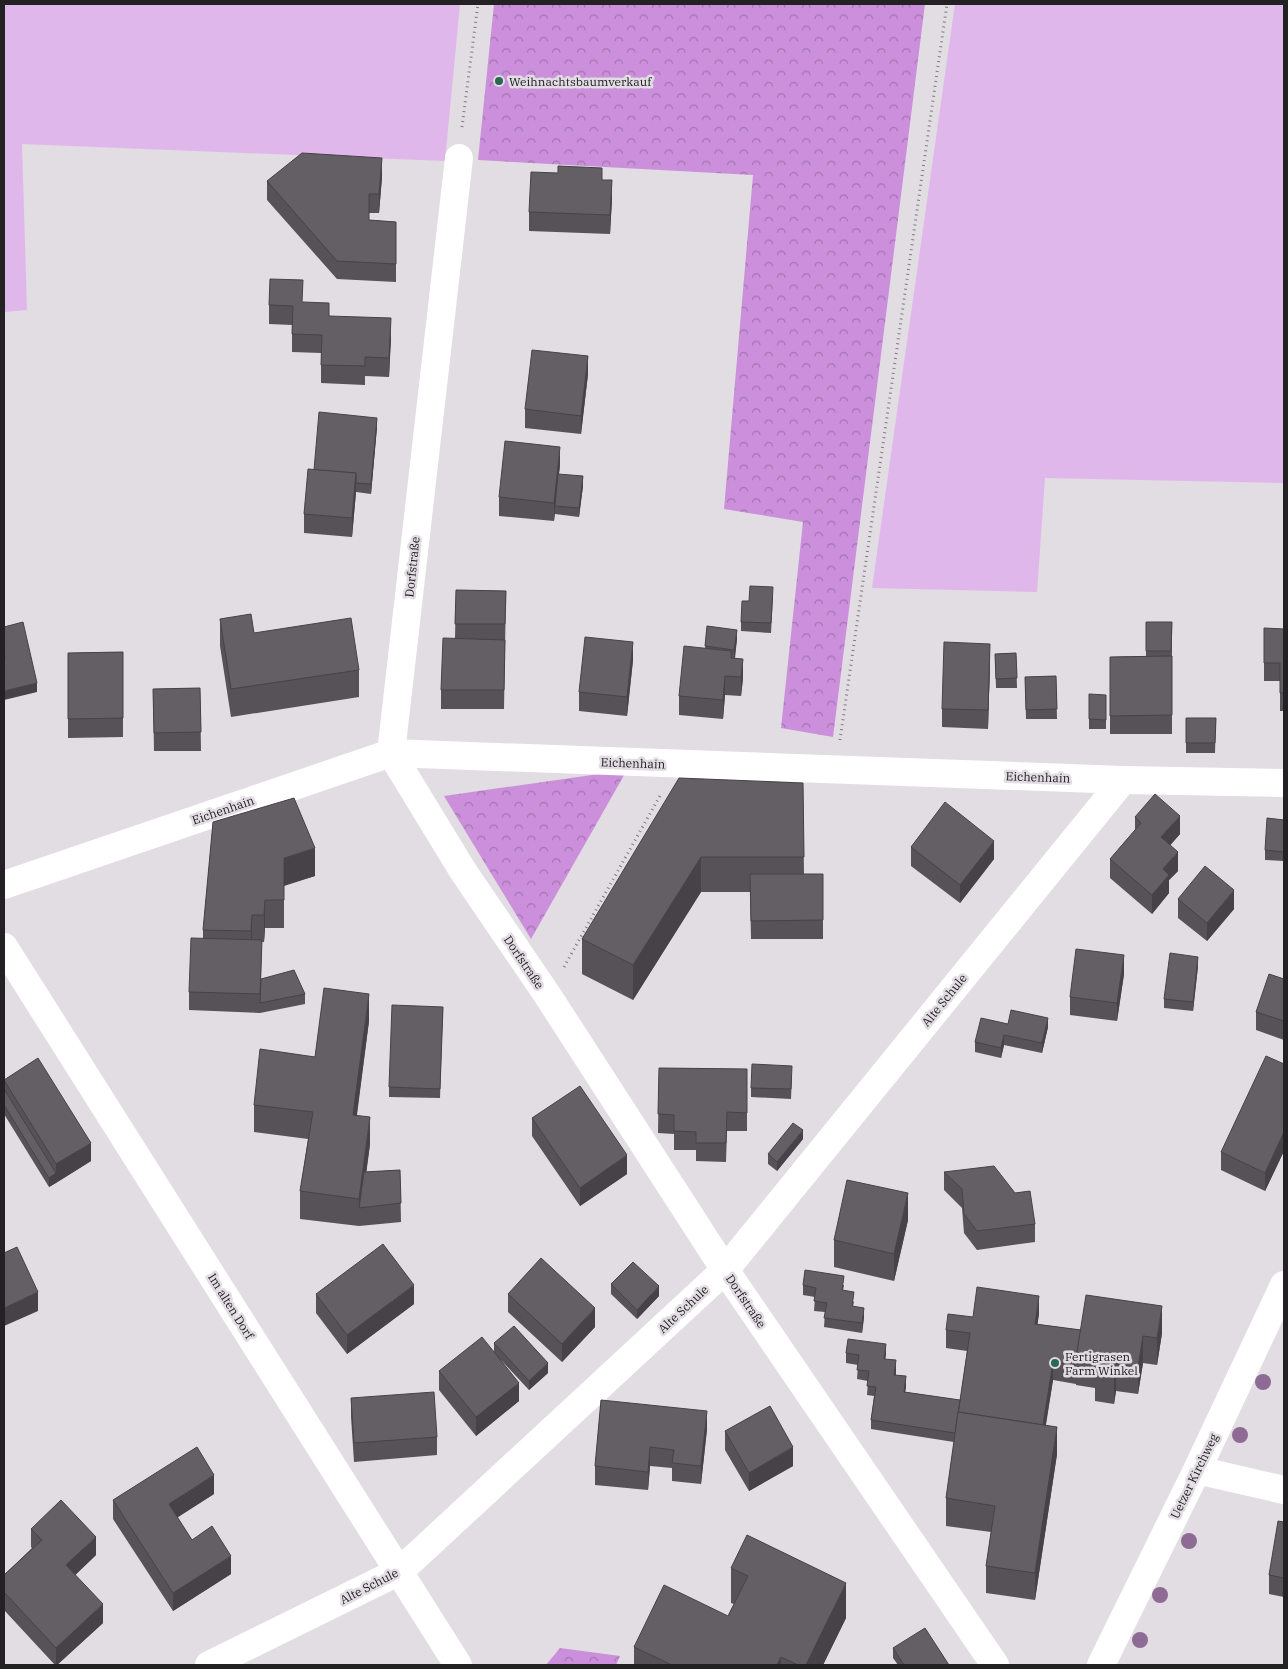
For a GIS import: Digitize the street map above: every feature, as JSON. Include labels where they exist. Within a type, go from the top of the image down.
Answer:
[{"type":"street","name":"Dorfstraße","points":[[459,158],[391,753],[463,871],[548,996],[725,1270],[995,1665]]},
{"type":"street","name":"Eichenhain","points":[[4,884],[391,753],[1123,780],[1284,783]]},
{"type":"street","name":"Alte Schule","points":[[209,1665],[400,1571],[725,1270],[1123,780]]},
{"type":"street","name":"Im alten Dorf","points":[[4,946],[458,1665]]},
{"type":"street","name":"Uetzer Kirchweg","points":[[1102,1665],[1284,1285]]},
{"type":"street","points":[[1197,1470],[1284,1490]]},
{"type":"path","points":[[459,158],[478,4]]},
{"type":"path","points":[[835,770],[947,4]]},
{"type":"path","points":[[548,996],[678,765]]},
{"type":"shaded area","points":[[4,4],[460,4],[445,161],[22,144],[27,310],[4,312]]},
{"type":"shaded area","points":[[955,4],[1284,4],[1284,483],[1045,478],[1037,592],[872,588]]},
{"type":"green space","points":[[494,4],[925,4],[833,737],[781,728],[803,522],[724,509],[753,175],[478,160]]},
{"type":"green space","points":[[627,770],[531,939],[444,796]]},
{"type":"green space","points":[[560,1648],[620,1656],[616,1665],[546,1665]]},
{"type":"building","points":[[302,153],[382,158],[379,194],[369,194],[369,220],[396,222],[396,264],[337,261],[267,181]]},
{"type":"building","points":[[558,166],[602,168],[602,180],[612,180],[610,215],[529,212],[531,172],[558,173]]},
{"type":"building","points":[[270,279],[303,280],[302,302],[329,303],[329,316],[391,318],[389,358],[365,357],[365,366],[321,365],[322,335],[292,334],[293,306],[269,305]]},
{"type":"building","points":[[532,350],[588,356],[581,416],[525,409]]},
{"type":"building","points":[[319,412],[377,418],[371,484],[356,483],[356,473],[314,470]]},
{"type":"building","points":[[505,441],[560,447],[554,503],[499,497]]},
{"type":"building","points":[[308,469],[356,473],[352,518],[304,514]]},
{"type":"building","points":[[558,474],[583,476],[579,508],[555,506]]},
{"type":"building","points":[[750,586],[773,587],[771,623],[741,622],[742,601],[749,601]]},
{"type":"building","points":[[456,590],[506,591],[505,624],[455,624]]},
{"type":"building","points":[[251,614],[254,633],[351,618],[359,670],[231,689],[220,619]]},
{"type":"building","points":[[23,622],[37,683],[4,691],[4,627]]},
{"type":"building","points":[[1146,622],[1172,622],[1171,651],[1146,651]]},
{"type":"building","points":[[707,626],[737,630],[734,650],[705,646]]},
{"type":"building","points":[[1264,628],[1284,629],[1284,693],[1280,693],[1280,663],[1264,663]]},
{"type":"building","points":[[585,637],[633,642],[627,697],[579,692]]},
{"type":"building","points":[[443,638],[505,640],[504,690],[441,690]]},
{"type":"building","points":[[944,642],[990,644],[988,710],[942,709]]},
{"type":"building","points":[[684,646],[731,651],[731,658],[743,659],[741,677],[725,676],[723,700],[679,696]]},
{"type":"building","points":[[123,652],[123,718],[68,719],[68,653]]},
{"type":"building","points":[[1016,653],[1017,678],[996,679],[995,654]]},
{"type":"building","points":[[1172,656],[1172,715],[1110,716],[1110,657]]},
{"type":"building","points":[[1056,676],[1057,709],[1026,710],[1025,677]]},
{"type":"building","points":[[200,688],[201,732],[154,733],[153,689]]},
{"type":"building","points":[[1089,694],[1106,695],[1106,720],[1089,719]]},
{"type":"building","points":[[1186,718],[1216,718],[1215,743],[1186,743]]},
{"type":"building","points":[[679,778],[803,783],[804,857],[701,857],[633,965],[582,939]]},
{"type":"building","points":[[1155,794],[1180,816],[1161,837],[1178,852],[1163,869],[1169,875],[1152,895],[1110,859],[1141,823],[1135,817]]},
{"type":"building","points":[[294,798],[315,848],[284,858],[284,900],[265,900],[264,915],[252,915],[251,931],[203,930],[213,822]]},
{"type":"building","points":[[945,802],[994,841],[960,885],[911,847]]},
{"type":"building","points":[[1267,818],[1284,820],[1284,852],[1265,850]]},
{"type":"building","points":[[1205,866],[1234,890],[1207,923],[1178,899]]},
{"type":"building","points":[[750,874],[823,874],[823,920],[751,921]]},
{"type":"building","points":[[191,938],[262,940],[260,994],[189,992]]},
{"type":"building","points":[[1076,949],[1124,955],[1117,1003],[1070,997]]},
{"type":"building","points":[[1170,953],[1198,957],[1193,1002],[1164,999]]},
{"type":"building","points":[[294,970],[305,994],[260,1003],[261,979]]},
{"type":"building","points":[[1269,974],[1284,979],[1284,1021],[1256,1012]]},
{"type":"building","points":[[324,988],[369,994],[353,1115],[370,1117],[359,1199],[300,1191],[313,1112],[254,1105],[260,1049],[315,1057]]},
{"type":"building","points":[[392,1005],[443,1007],[440,1089],[389,1087]]},
{"type":"building","points":[[1011,1010],[1048,1018],[1042,1043],[1004,1035],[1001,1048],[975,1042],[981,1018],[1008,1024]]},
{"type":"building","points":[[1266,1056],[1284,1064],[1284,1132],[1265,1173],[1221,1152]]},
{"type":"building","points":[[38,1058],[91,1143],[56,1164],[4,1080]]},
{"type":"building","points":[[752,1064],[792,1066],[791,1089],[751,1088]]},
{"type":"building","points":[[659,1068],[747,1069],[747,1113],[727,1112],[726,1143],[696,1143],[696,1132],[674,1131],[674,1115],[658,1114]]},
{"type":"building","points":[[580,1086],[627,1155],[580,1188],[532,1118]]},
{"type":"building","points":[[4,1089],[56,1173],[49,1178],[4,1105]]},
{"type":"building","points":[[793,1123],[803,1130],[777,1162],[768,1154]]},
{"type":"building","points":[[994,1166],[1015,1193],[1030,1191],[1035,1224],[977,1231],[964,1214],[962,1189],[944,1172]]},
{"type":"building","points":[[400,1170],[401,1203],[359,1208],[364,1172]]},
{"type":"building","points":[[847,1180],[908,1193],[894,1254],[834,1240]]},
{"type":"building","points":[[383,1244],[414,1285],[347,1335],[316,1294]]},
{"type":"building","points":[[17,1247],[38,1292],[4,1308],[4,1253]]},
{"type":"building","points":[[541,1258],[595,1308],[562,1344],[508,1294]]},
{"type":"building","points":[[633,1262],[659,1286],[637,1310],[611,1284]]},
{"type":"building","points":[[805,1270],[844,1276],[842,1290],[854,1292],[852,1306],[864,1308],[862,1323],[824,1318],[827,1303],[814,1301],[816,1288],[803,1285]]},
{"type":"building","points":[[977,1287],[1039,1296],[1035,1324],[1081,1330],[1076,1365],[1053,1362],[1043,1425],[958,1412],[970,1333],[946,1330],[948,1314],[973,1317]]},
{"type":"building","points":[[1086,1295],[1162,1306],[1157,1338],[1143,1336],[1138,1367],[1116,1364],[1114,1376],[1095,1374],[1096,1361],[1076,1358]]},
{"type":"building","points":[[514,1326],[548,1363],[529,1381],[494,1343]]},
{"type":"building","points":[[482,1337],[519,1383],[476,1417],[439,1371]]},
{"type":"building","points":[[848,1339],[886,1344],[884,1359],[896,1360],[894,1375],[906,1376],[904,1392],[960,1400],[955,1433],[871,1420],[876,1387],[867,1386],[869,1371],[857,1370],[859,1355],[846,1353]]},
{"type":"building","points":[[434,1392],[437,1437],[354,1443],[351,1398]]},
{"type":"building","points":[[601,1400],[707,1411],[701,1466],[672,1463],[674,1450],[650,1447],[648,1472],[595,1466]]},
{"type":"building","points":[[770,1406],[793,1447],[749,1473],[725,1431]]},
{"type":"building","points":[[958,1412],[1057,1427],[1035,1573],[986,1566],[995,1506],[946,1498]]},
{"type":"building","points":[[197,1447],[214,1475],[169,1504],[192,1540],[212,1526],[231,1556],[173,1593],[113,1500]]},
{"type":"building","points":[[61,1500],[96,1537],[66,1565],[103,1604],[56,1648],[4,1592],[4,1575],[42,1540],[31,1529]]},
{"type":"building","points":[[1278,1521],[1284,1522],[1284,1578],[1269,1575]]},
{"type":"building","points":[[747,1535],[846,1583],[806,1665],[798,1665],[781,1657],[777,1665],[672,1665],[634,1647],[664,1585],[728,1616],[748,1576],[731,1568]]},
{"type":"building","points":[[925,1628],[949,1665],[904,1665],[893,1648]]},
{"type":"place","name":"Weihnachtsbaumverkauf","points":[[499,81]]},
{"type":"place","name":"Fertigrasen Farm Winkel","points":[[1055,1363]]}]
